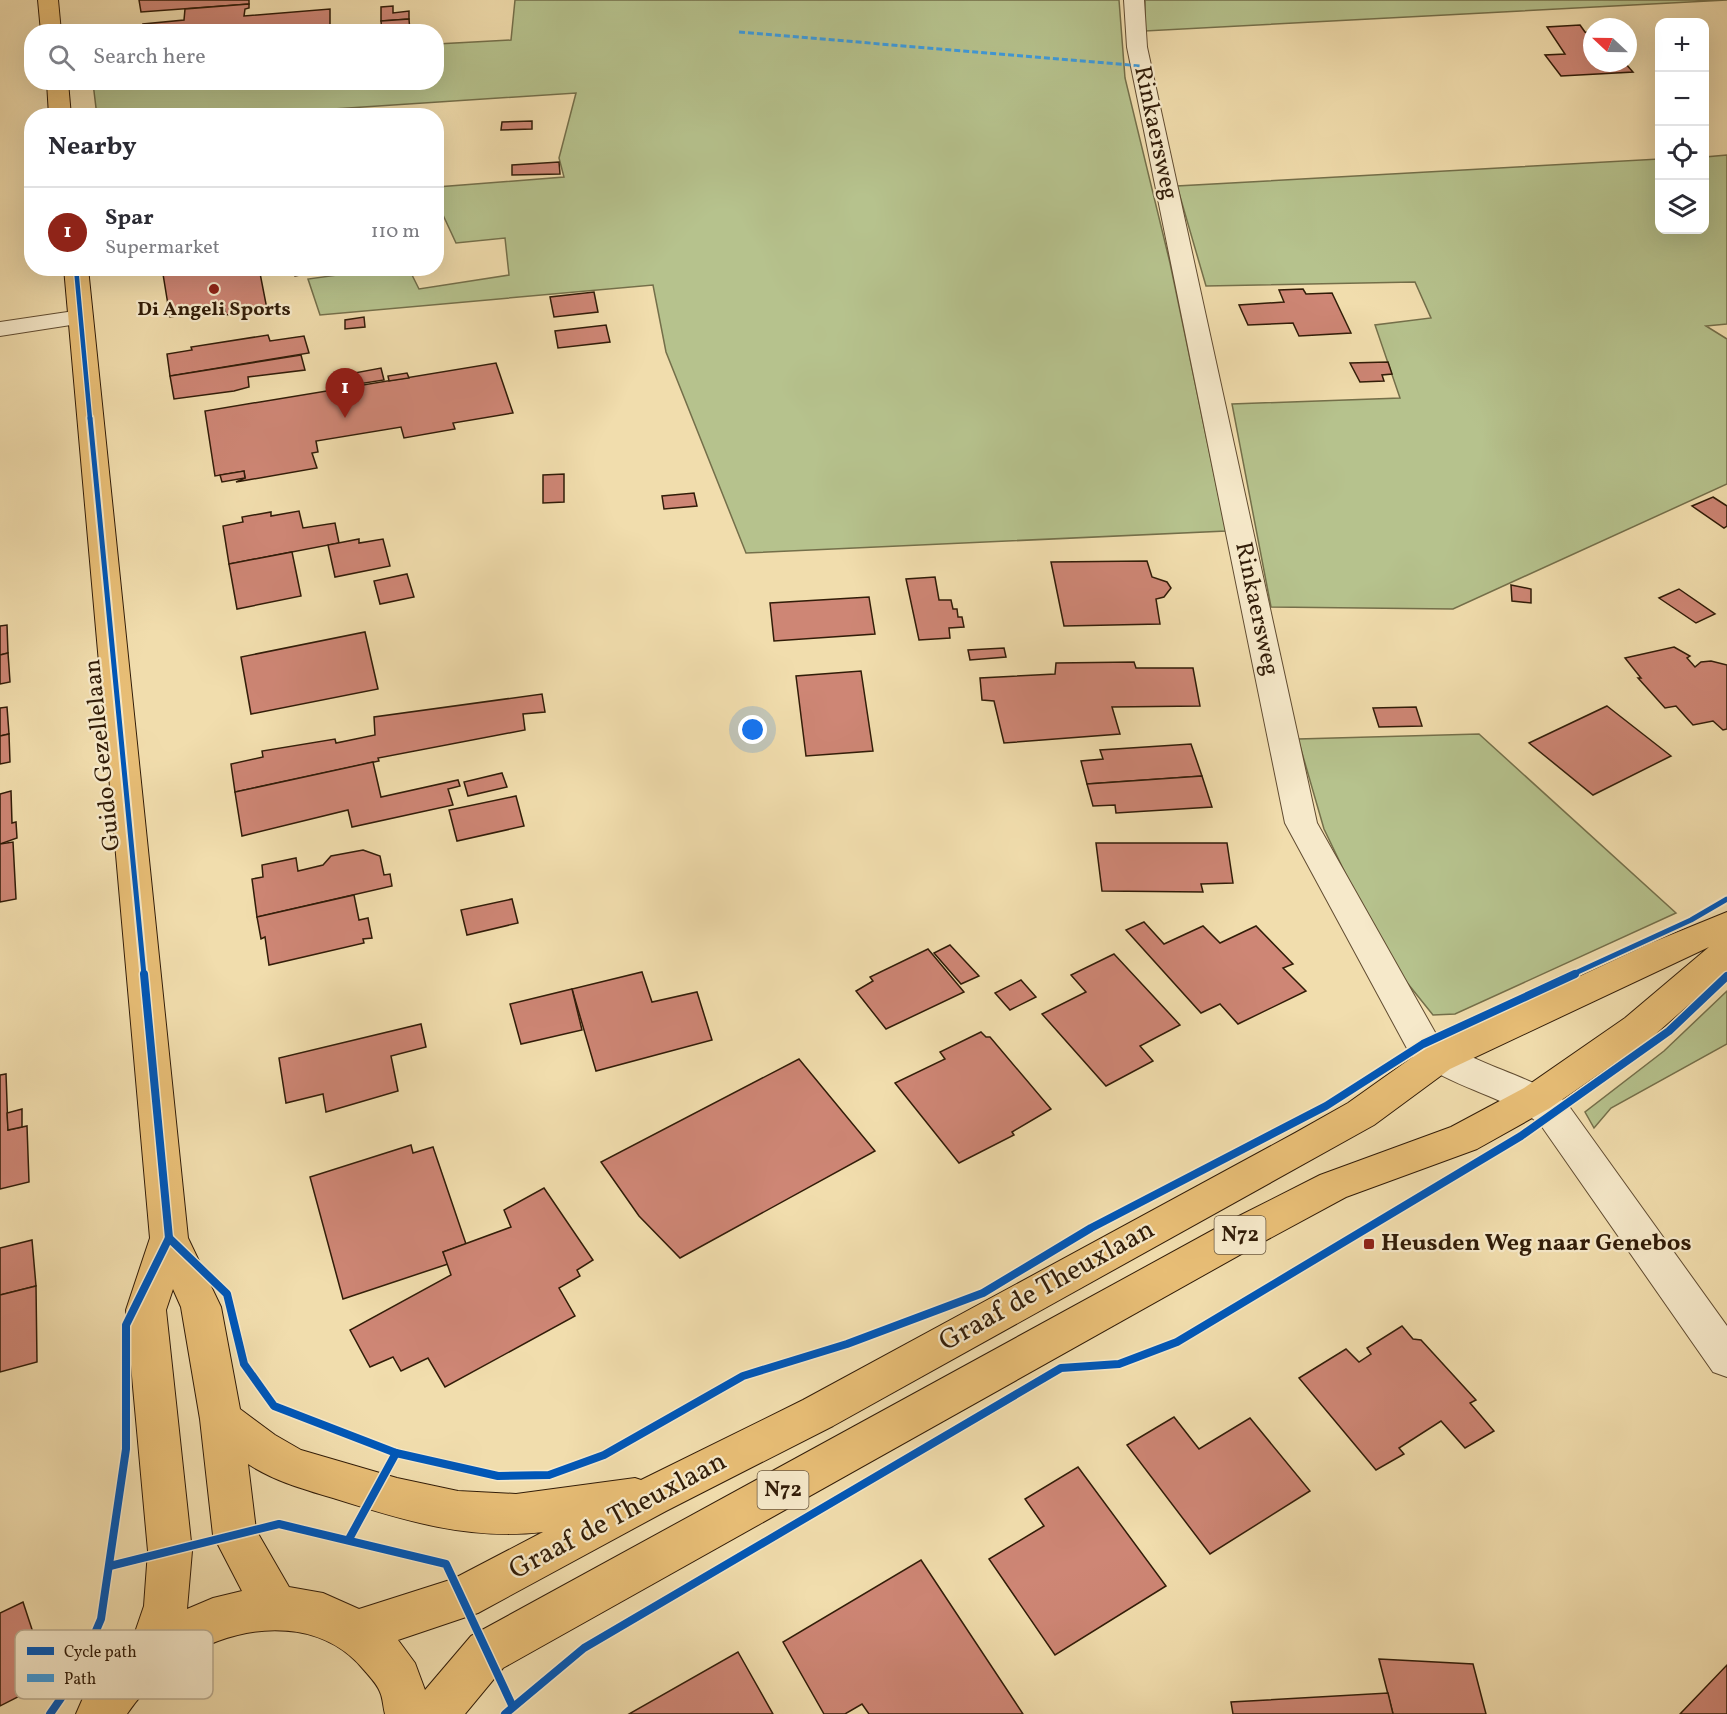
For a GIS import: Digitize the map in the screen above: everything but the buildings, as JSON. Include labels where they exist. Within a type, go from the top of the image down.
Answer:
[{"type":"main road","points":[[48,0],[50,24]]},
{"type":"main road","points":[[58,90],[59,108]]},
{"type":"main road","name":"Guido Gezellelaan","points":[[77,276],[169,1239],[201,1307],[221,1419],[235,1534],[276,1607]]},
{"type":"main road","name":"Graaf de Theuxlaan","points":[[358,1631],[462,1598],[651,1497],[818,1413],[1308,1144],[1361,1114],[1437,1059],[1663,952],[1727,925]]},
{"type":"main road","name":"Graaf de Theuxlaan","points":[[435,1714],[488,1652],[1247,1231],[1333,1186],[1545,1106],[1727,951]]},
{"type":"main road","name":"Guido Gezellelaan","points":[[158,1630],[166,1606],[170,1551],[146,1310],[169,1239]]},
{"type":"main road","points":[[221,1419],[253,1445],[287,1464],[376,1491],[459,1512],[498,1515],[651,1497]]},
{"type":"main road","points":[[191,1630],[212,1618],[276,1607],[320,1613],[358,1631],[397,1676],[408,1714]]},
{"type":"main road","points":[[99,1714],[107,1699]]},
{"type":"street","name":"Rinkaersweg","points":[[1134,0],[1137,47],[1301,823],[1423,1044],[1437,1059]]},
{"type":"street","points":[[0,329],[81,317]]},
{"type":"street","points":[[1437,1059],[1545,1106],[1727,1359]]},
{"type":"green space","points":[[515,0],[1119,0],[1125,78],[1170,263],[1226,531],[746,553],[666,352],[653,285],[320,315],[308,279],[330,276],[412,276],[419,289],[509,275],[505,238],[456,243],[444,217],[444,186],[564,177],[559,158],[576,93],[348,108],[96,108],[94,90],[444,90],[444,44],[511,40]]},
{"type":"green space","points":[[1145,0],[1727,0],[1145,31]]},
{"type":"green space","points":[[1727,155],[1727,324],[1706,326],[1727,339],[1727,484],[1453,609],[1271,607],[1232,404],[1400,398],[1375,325],[1431,318],[1415,282],[1206,286],[1177,186],[1655,159],[1655,234],[1709,234],[1709,157]]},
{"type":"green space","points":[[1479,734],[1676,913],[1455,1014],[1433,1015],[1384,954],[1324,829],[1298,739]]},
{"type":"green space","points":[[1727,991],[1727,1044],[1611,1108],[1594,1128],[1585,1112],[1664,1051]]},
{"type":"marked path","points":[[739,32],[1141,66]]},
{"type":"cycle path","points":[[77,276],[169,1238]]},
{"type":"cycle path","points":[[169,1238],[227,1294],[244,1364],[274,1406],[396,1453],[498,1476],[549,1475],[604,1455],[743,1376],[847,1344],[983,1293],[1091,1228],[1326,1106],[1423,1044],[1691,920],[1727,899]]},
{"type":"cycle path","points":[[505,1714],[584,1648],[1061,1368],[1119,1364],[1177,1342],[1521,1136],[1669,1031],[1727,976]]},
{"type":"cycle path","points":[[96,1630],[101,1619],[126,1449],[126,1325],[169,1238]]},
{"type":"cycle path","points":[[349,1539],[396,1453]]},
{"type":"cycle path","points":[[110,1566],[279,1524],[446,1564],[512,1705]]},
{"type":"cycle path","points":[[50,1714],[60,1699]]},
{"type":"place","name":"Di Angeli Sports","points":[[214,289]]},
{"type":"place","name":"Spar","points":[[345,418]]},
{"type":"place","name":"Heusden Weg naar Genebos","points":[[1369,1244]]}]
